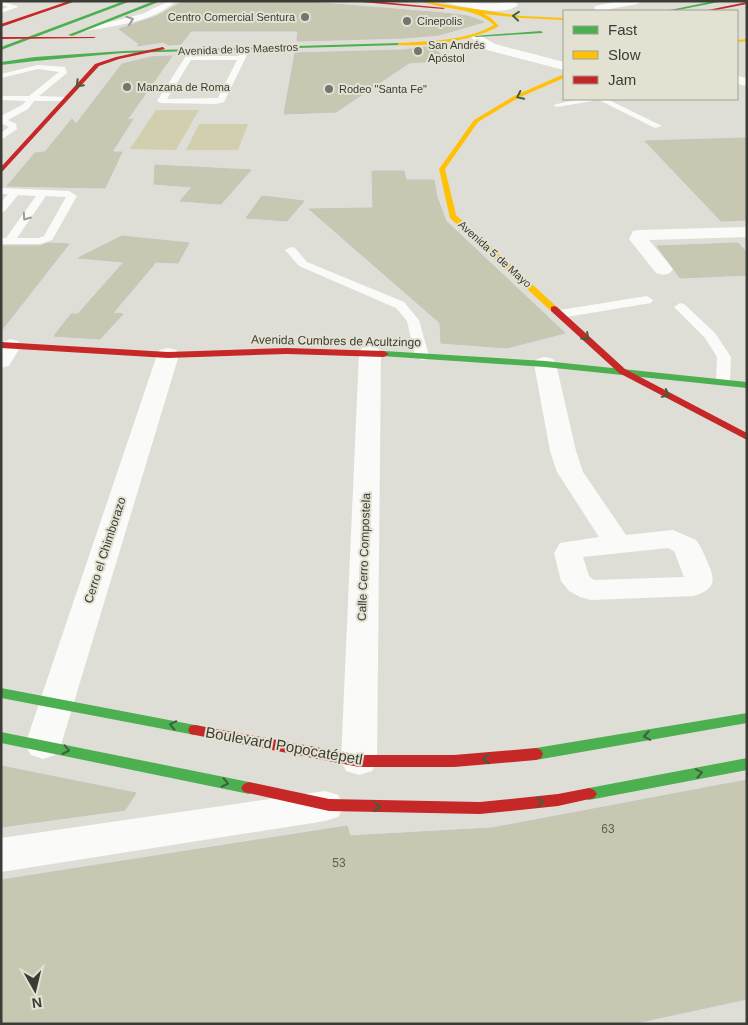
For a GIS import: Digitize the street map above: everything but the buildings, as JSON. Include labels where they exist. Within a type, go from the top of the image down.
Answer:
[{"type":"main road","points":[[1,39],[108,1]]},
{"type":"main road","points":[[1,48],[129,1]]},
{"type":"main road","points":[[2,69],[50,43],[159,1]]},
{"type":"main road","points":[[351,1],[403,3],[563,19]]},
{"type":"main road","points":[[423,1],[464,10],[487,17],[496,22],[495,28],[476,36]]},
{"type":"main road","points":[[672,10],[722,1]]},
{"type":"main road","points":[[1,24],[37,14],[59,4],[77,3]]},
{"type":"main road","points":[[1,32],[77,3]]},
{"type":"main road","points":[[708,10],[747,3]]},
{"type":"main road","name":"Avenida de los Maestros","points":[[207,39],[476,36],[557,31],[535,23],[541,18]]},
{"type":"main road","name":"Avenida de los Maestros","points":[[2,69],[72,56],[148,51],[192,54],[232,49],[244,53],[389,45],[476,36]]},
{"type":"main road","points":[[1,39],[102,38]]},
{"type":"main road","points":[[190,38],[253,43],[444,40]]},
{"type":"main road","points":[[50,43],[61,48],[72,49],[165,41],[194,45],[207,39],[232,49]]},
{"type":"main road","points":[[2,169],[97,65],[148,51],[165,41]]},
{"type":"main road","points":[[72,56],[97,65]]},
{"type":"main road","name":"Avenida 5 de Mayo","points":[[563,76],[516,97],[476,120],[442,169],[453,216],[622,371]]},
{"type":"main road","name":"Avenida Cumbres de Acultzingo","points":[[4,351],[168,355],[287,351],[370,353],[545,364],[747,385]]},
{"type":"main road","points":[[622,371],[747,437]]},
{"type":"main road","name":"Boulevard Popocatépetl","points":[[1,693],[359,761],[454,761],[532,755],[747,718]]},
{"type":"main road","points":[[1,737],[43,744],[329,805],[480,808],[558,800],[747,764]]},
{"type":"street","points":[[450,1],[484,8],[511,3]]},
{"type":"street","points":[[599,8],[637,1]]},
{"type":"street","points":[[476,36],[482,43],[492,47],[563,66]]},
{"type":"street","points":[[663,269],[638,239],[639,235],[747,232]]},
{"type":"street","name":"Calle Cerro Compostela","points":[[359,761],[370,353]]},
{"type":"street","name":"Cerro el Chimborazo","points":[[43,744],[168,355]]},
{"type":"street","points":[[545,364],[563,451],[570,472],[617,543]]},
{"type":"street","points":[[1,854],[329,805]]},
{"type":"lane","points":[[84,29],[126,22],[162,8],[173,1]]},
{"type":"lane","points":[[1,3],[16,7],[1,11]]},
{"type":"lane","points":[[244,53],[221,100],[216,102],[161,101],[192,54],[244,53]]},
{"type":"lane","points":[[2,69],[38,67],[62,69],[63,73],[51,79],[25,107],[2,120]]},
{"type":"lane","points":[[2,69],[29,77]]},
{"type":"lane","points":[[1,102],[6,98],[65,99]]},
{"type":"lane","points":[[557,105],[586,100]]},
{"type":"lane","points":[[603,100],[641,116],[658,126]]},
{"type":"lane","points":[[1,137],[13,129],[13,126],[2,120]]},
{"type":"lane","points":[[1,191],[69,194],[72,196],[48,238],[45,240],[5,240]]},
{"type":"lane","points":[[1,209],[15,192]]},
{"type":"lane","points":[[5,240],[43,193]]},
{"type":"lane","points":[[291,250],[303,264],[400,305],[413,320],[422,356]]},
{"type":"lane","points":[[560,314],[647,300]]},
{"type":"lane","points":[[680,307],[710,336],[724,357],[722,382]]},
{"type":"shaded area","points":[[156,110],[199,110],[176,150],[130,149]]},
{"type":"shaded area","points":[[199,124],[248,124],[238,150],[186,150]]},
{"type":"traffic: fast","points":[[1,49],[129,1]]},
{"type":"traffic: fast","points":[[70,35],[159,1]]},
{"type":"traffic: fast","points":[[672,10],[722,1]]},
{"type":"traffic: fast","points":[[476,36],[541,32]]},
{"type":"traffic: fast","points":[[1,64],[35,59],[123,52],[399,44]]},
{"type":"traffic: fast","points":[[384,354],[545,364],[747,385]]},
{"type":"traffic: fast","points":[[1,693],[195,730]]},
{"type":"traffic: fast","points":[[536,754],[747,718]]},
{"type":"traffic: fast","points":[[1,737],[249,788]]},
{"type":"traffic: fast","points":[[589,794],[747,764]]},
{"type":"traffic: slow","points":[[399,44],[436,42],[464,37],[489,30],[497,25],[482,14],[462,8],[423,1]]},
{"type":"traffic: slow","points":[[464,10],[522,17],[563,19]]},
{"type":"traffic: slow","points":[[738,41],[747,40]]},
{"type":"traffic: slow","points":[[554,309],[453,216],[442,169],[476,121],[516,97],[563,76]]},
{"type":"traffic: jam","points":[[1,26],[74,1]]},
{"type":"traffic: jam","points":[[351,1],[443,8]]},
{"type":"traffic: jam","points":[[710,10],[747,3]]},
{"type":"traffic: jam","points":[[1,38],[94,38]]},
{"type":"traffic: jam","points":[[1,171],[97,65],[118,58],[163,48]]},
{"type":"traffic: jam","points":[[554,309],[622,371],[747,437]]},
{"type":"traffic: jam","points":[[1,345],[168,355],[287,351],[384,354]]},
{"type":"traffic: jam","points":[[195,730],[359,761],[454,761],[536,754]]},
{"type":"traffic: jam","points":[[249,788],[329,805],[480,808],[558,800],[589,794]]},
{"type":"place","name":"Centro Comercial Sentura","points":[[305,17]]},
{"type":"place","name":"Cinepolis","points":[[407,21]]},
{"type":"place","name":"San Andrés Apóstol","points":[[418,51]]},
{"type":"place","name":"Manzana de Roma","points":[[127,87]]},
{"type":"place","name":"Rodeo \"Santa Fe\"","points":[[329,89]]}]
